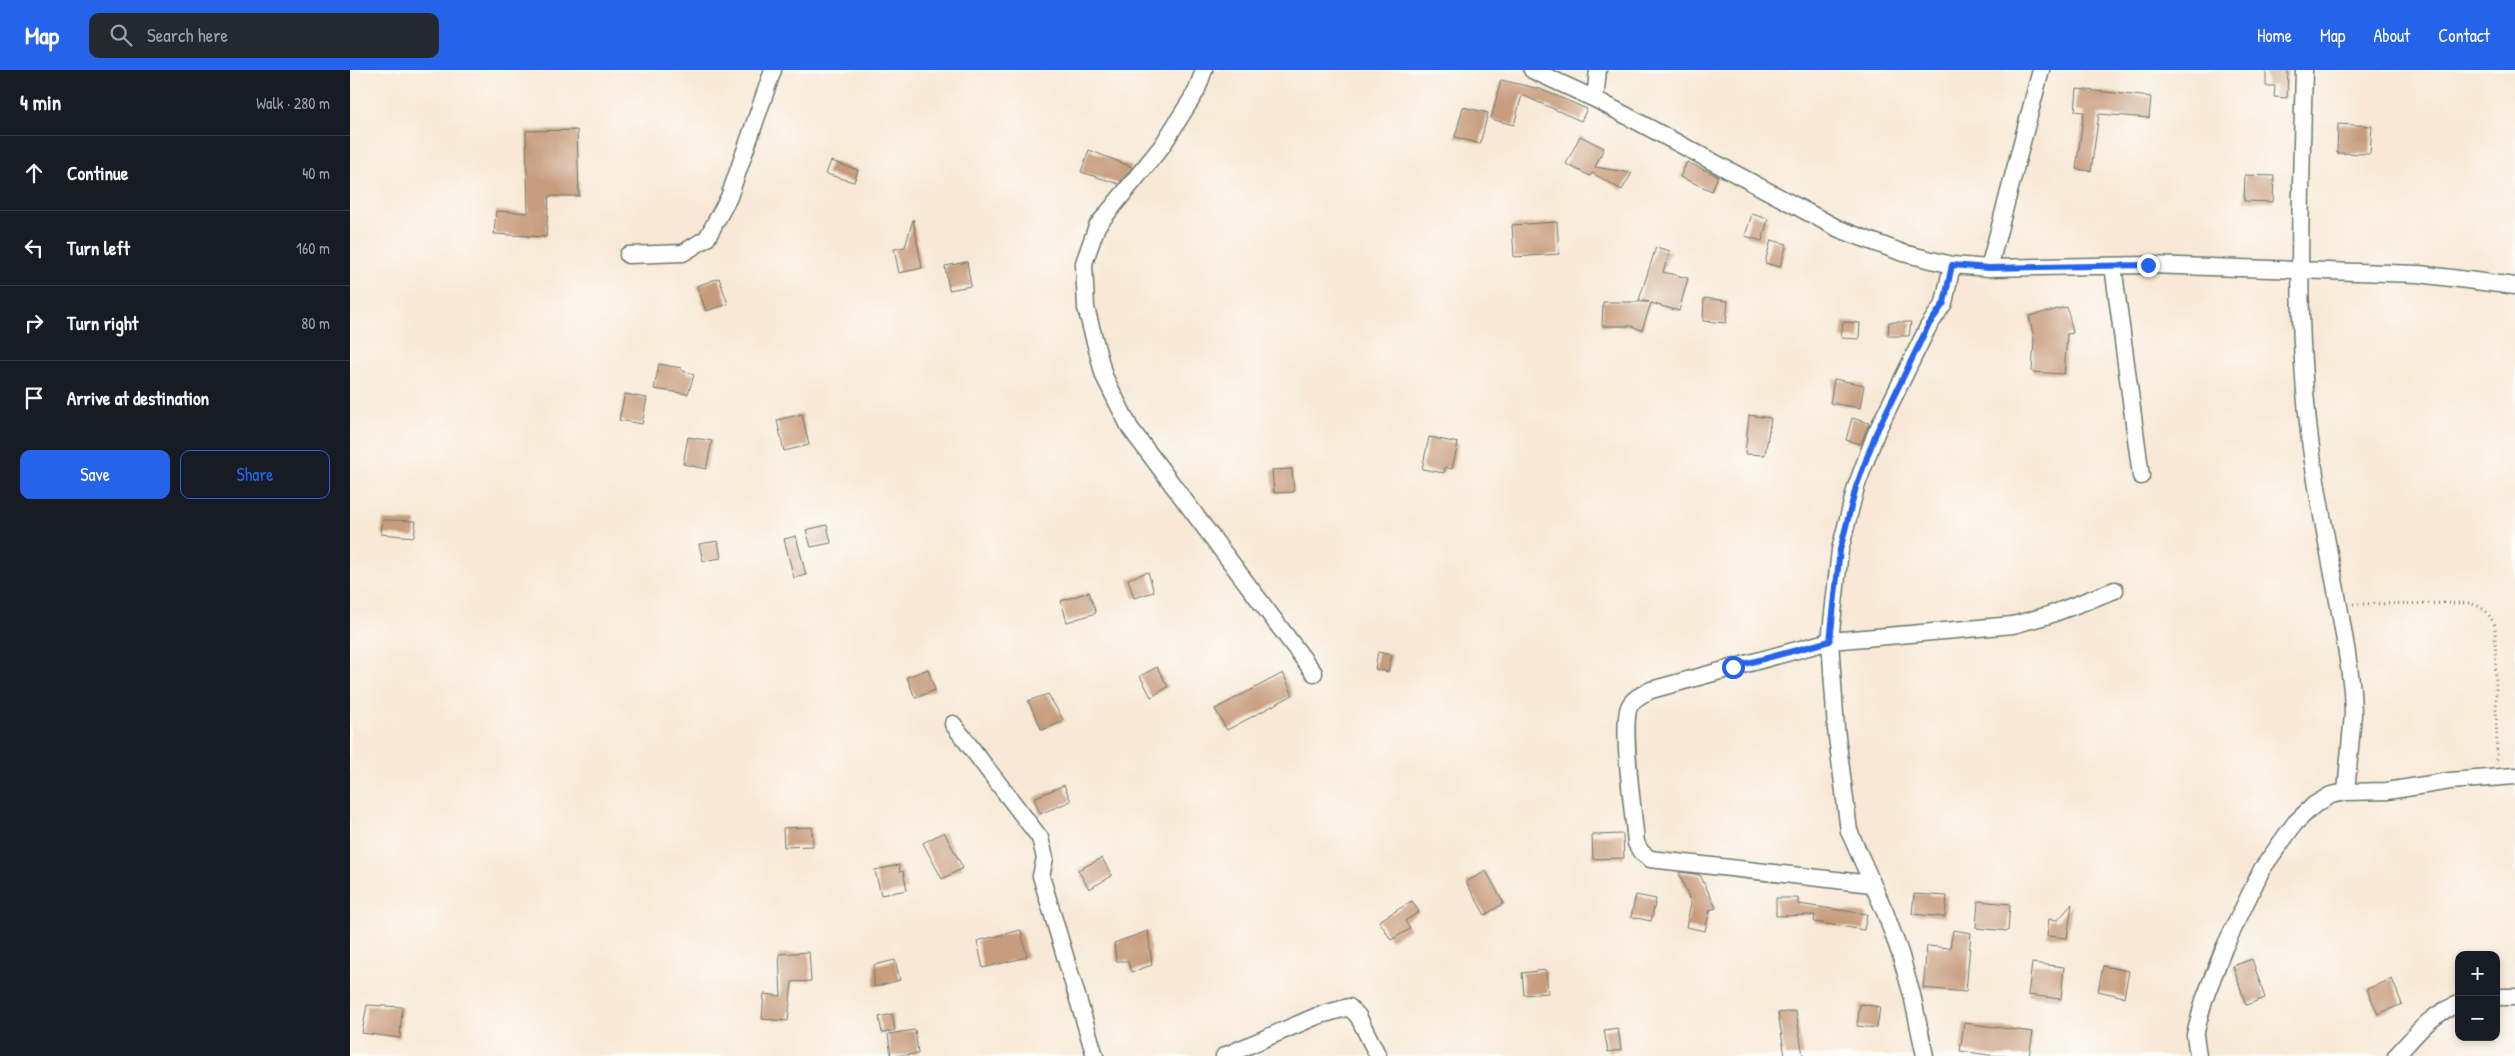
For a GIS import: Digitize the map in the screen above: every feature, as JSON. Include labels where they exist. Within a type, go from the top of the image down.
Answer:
[{"type":"street","points":[[628,255],[683,253],[707,238],[729,197],[773,70]]},
{"type":"street","points":[[1204,70],[1196,92],[1162,146],[1097,226],[1084,263],[1086,308],[1104,376],[1130,428],[1314,673]]},
{"type":"street","points":[[1532,70],[1595,99],[1839,229],[1904,253],[1952,265],[1989,268],[2113,266],[2419,274],[2515,286]]},
{"type":"street","points":[[1595,99],[1598,70]]},
{"type":"street","points":[[1989,268],[2041,70]]},
{"type":"street","points":[[2304,70],[2299,271],[2309,433],[2348,657],[2353,714],[2346,792]]},
{"type":"street","points":[[1925,1056],[1912,995],[1900,953],[1849,831],[1844,802],[1830,641],[1840,550],[1856,487],[1876,433],[1928,326],[1944,303],[1952,265]]},
{"type":"street","points":[[2113,266],[2141,476]]},
{"type":"street","points":[[1872,884],[1669,863],[1650,859],[1641,852],[1636,843],[1627,731],[1630,706],[1636,698],[1651,690],[1677,682],[1830,641],[2013,626],[2049,615],[2115,590]]},
{"type":"street","points":[[953,724],[1040,838],[1045,858],[1041,876],[1095,1056]]},
{"type":"street","points":[[2198,1056],[2195,1034],[2204,1000],[2224,948],[2262,869],[2295,823],[2314,805],[2331,795],[2346,792],[2387,791],[2450,781],[2515,776]]},
{"type":"street","points":[[2500,998],[2515,996]]},
{"type":"street","points":[[2396,1056],[2423,1025],[2437,1014],[2455,1006]]},
{"type":"street","points":[[1224,1056],[1317,1016],[1349,1007],[1358,1016],[1378,1056]]},
{"type":"path","points":[[2338,605],[2469,603],[2482,607],[2490,615],[2495,624],[2498,777]]},
{"type":"building","points":[[2288,70],[2287,98],[2274,97],[2275,86],[2266,86],[2266,71]]},
{"type":"building","points":[[1501,80],[1540,89],[1587,109],[1581,121],[1522,95],[1514,125],[1491,119]]},
{"type":"building","points":[[2077,89],[2151,97],[2149,118],[2099,114],[2091,171],[2076,169],[2084,112],[2075,111]]},
{"type":"building","points":[[1463,107],[1488,113],[1480,144],[1455,137]]},
{"type":"building","points":[[2338,124],[2372,126],[2370,154],[2337,153]]},
{"type":"building","points":[[577,130],[579,196],[549,196],[546,237],[494,234],[496,211],[528,213],[526,131]]},
{"type":"building","points":[[1580,136],[1604,148],[1595,167],[1632,173],[1622,190],[1592,173],[1590,176],[1566,164]]},
{"type":"building","points":[[1089,150],[1132,167],[1119,184],[1081,172]]},
{"type":"building","points":[[831,161],[858,170],[854,182],[826,174]]},
{"type":"building","points":[[1687,162],[1718,176],[1712,191],[1680,177]]},
{"type":"building","points":[[2245,175],[2274,176],[2273,202],[2244,201]]},
{"type":"building","points":[[1752,214],[1768,219],[1762,241],[1745,236]]},
{"type":"building","points":[[913,219],[922,268],[899,273],[894,249],[905,247]]},
{"type":"building","points":[[1557,222],[1559,254],[1514,257],[1512,225]]},
{"type":"building","points":[[1771,240],[1787,244],[1780,267],[1765,263]]},
{"type":"building","points":[[1656,247],[1670,251],[1663,272],[1688,278],[1679,311],[1651,303],[1642,330],[1631,326],[1602,326],[1603,302],[1649,302],[1639,300]]},
{"type":"building","points":[[967,262],[971,286],[949,290],[945,266]]},
{"type":"building","points":[[719,278],[728,304],[706,311],[697,286]]},
{"type":"building","points":[[1704,298],[1728,301],[1726,323],[1703,321]]},
{"type":"building","points":[[2067,307],[2073,333],[2067,334],[2064,374],[2032,372],[2034,339],[2029,316]]},
{"type":"building","points":[[1843,322],[1860,323],[1859,339],[1841,338]]},
{"type":"building","points":[[1889,322],[1911,322],[1909,336],[1888,336]]},
{"type":"building","points":[[659,364],[681,368],[681,370],[694,375],[688,394],[654,389]]},
{"type":"building","points":[[1834,379],[1864,385],[1860,408],[1830,403]]},
{"type":"building","points":[[625,394],[647,398],[642,424],[619,420]]},
{"type":"building","points":[[802,414],[809,445],[784,451],[777,420]]},
{"type":"building","points":[[1749,415],[1771,418],[1765,455],[1745,454]]},
{"type":"building","points":[[1852,418],[1869,423],[1861,444],[1846,440]]},
{"type":"building","points":[[688,437],[712,441],[706,469],[683,464]]},
{"type":"building","points":[[1429,437],[1458,443],[1452,469],[1445,467],[1444,473],[1422,469]]},
{"type":"building","points":[[1292,469],[1294,492],[1274,493],[1272,470]]},
{"type":"building","points":[[383,520],[416,521],[414,537],[381,534]]},
{"type":"building","points":[[827,525],[831,543],[811,547],[806,530]]},
{"type":"building","points":[[796,536],[806,575],[794,578],[784,539]]},
{"type":"building","points":[[718,541],[721,558],[703,561],[699,544]]},
{"type":"building","points":[[1148,572],[1154,592],[1134,598],[1128,579]]},
{"type":"building","points":[[1089,592],[1096,613],[1067,622],[1061,601]]},
{"type":"building","points":[[1378,652],[1392,655],[1388,672],[1375,669]]},
{"type":"building","points":[[1157,667],[1168,687],[1151,697],[1140,676]]},
{"type":"building","points":[[928,669],[935,690],[915,698],[907,677]]},
{"type":"building","points":[[1283,673],[1293,695],[1227,730],[1215,709]]},
{"type":"building","points":[[1048,694],[1064,721],[1042,730],[1028,701]]},
{"type":"building","points":[[1064,785],[1071,801],[1040,814],[1034,798]]},
{"type":"building","points":[[812,827],[813,846],[784,847],[783,828]]},
{"type":"building","points":[[944,832],[963,868],[942,879],[923,843]]},
{"type":"building","points":[[1623,834],[1624,858],[1593,859],[1592,835]]},
{"type":"building","points":[[1102,858],[1112,876],[1089,889],[1078,870]]},
{"type":"building","points":[[899,865],[900,872],[903,871],[907,890],[881,895],[875,870]]},
{"type":"building","points":[[1486,871],[1504,903],[1485,915],[1466,882]]},
{"type":"building","points":[[1679,873],[1700,875],[1716,908],[1710,910],[1705,931],[1686,927],[1691,904]]},
{"type":"building","points":[[1914,894],[1947,896],[1945,917],[1912,914]]},
{"type":"building","points":[[1636,895],[1656,899],[1651,921],[1631,917]]},
{"type":"building","points":[[1776,898],[1798,898],[1798,904],[1867,914],[1864,930],[1814,922],[1815,915],[1776,916]]},
{"type":"building","points":[[1412,901],[1419,912],[1405,921],[1410,929],[1391,940],[1379,921]]},
{"type":"building","points":[[1978,901],[2010,904],[2008,931],[1976,928]]},
{"type":"building","points":[[2072,904],[2067,938],[2047,936],[2049,919],[2058,920]]},
{"type":"building","points":[[1021,930],[1027,957],[983,968],[977,941]]},
{"type":"building","points":[[1953,930],[1971,933],[1966,992],[1923,988],[1927,946],[1950,948]]},
{"type":"building","points":[[1148,931],[1152,965],[1131,972],[1128,961],[1116,961],[1114,943]]},
{"type":"building","points":[[809,952],[811,981],[792,982],[788,1021],[762,1019],[764,994],[781,996],[779,954]]},
{"type":"building","points":[[2252,959],[2265,998],[2246,1005],[2233,966]]},
{"type":"building","points":[[895,960],[900,980],[874,987],[874,965]]},
{"type":"building","points":[[2032,963],[2064,967],[2061,999],[2028,995]]},
{"type":"building","points":[[2103,966],[2129,971],[2124,997],[2098,991]]},
{"type":"building","points":[[1546,970],[1548,993],[1524,995],[1522,973]]},
{"type":"building","points":[[2392,979],[2402,1004],[2378,1014],[2367,989]]},
{"type":"building","points":[[1860,1004],[1880,1007],[1877,1028],[1857,1026]]},
{"type":"building","points":[[367,1005],[402,1007],[400,1038],[362,1033]]},
{"type":"building","points":[[1796,1011],[1803,1056],[1785,1056],[1778,1013]]},
{"type":"building","points":[[892,1014],[895,1030],[882,1033],[879,1017]]},
{"type":"building","points":[[1964,1023],[2033,1032],[2029,1056],[1996,1056],[1960,1051]]},
{"type":"building","points":[[1618,1028],[1621,1050],[1608,1052],[1604,1030]]},
{"type":"building","points":[[915,1030],[918,1054],[891,1056],[888,1034]]},
{"type":"route","points":[[1733,667],[1830,641],[1840,550],[1856,487],[1876,433],[1928,326],[1944,303],[1952,265],[1989,268],[2148,265]]}]
